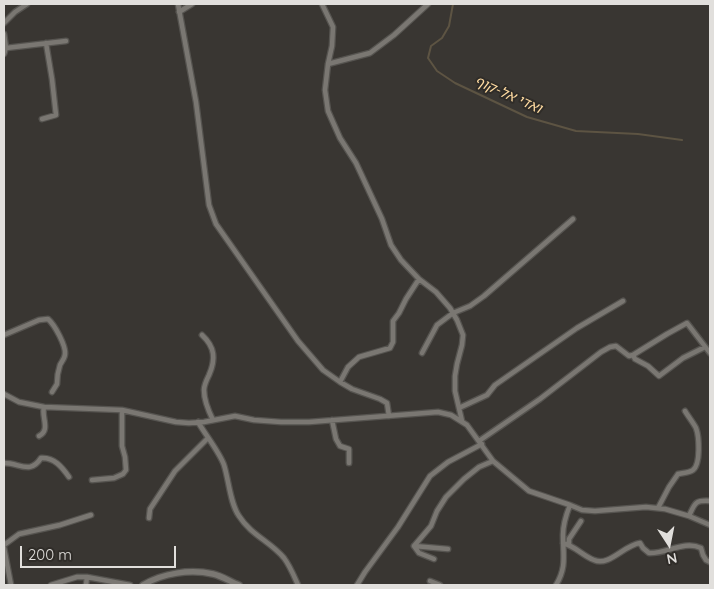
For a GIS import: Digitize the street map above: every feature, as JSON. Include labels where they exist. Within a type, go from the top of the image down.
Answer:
[{"type":"street","points":[[4,23],[27,4]]},
{"type":"street","points":[[178,4],[196,102],[209,205],[216,224],[298,341],[323,370],[352,389],[387,403],[389,416]]},
{"type":"street","points":[[179,12],[192,4]]},
{"type":"street","points":[[322,4],[333,27],[325,90],[328,111],[382,219],[391,245],[401,260],[419,279],[436,292],[453,312],[463,335],[455,376],[455,392],[462,421]]},
{"type":"street","points":[[328,64],[370,53],[394,35],[428,4]]},
{"type":"street","points":[[4,34],[6,48],[4,54]]},
{"type":"street","points":[[6,48],[66,41]]},
{"type":"street","points":[[42,119],[56,115],[46,43]]},
{"type":"street","points":[[422,353],[436,325],[453,312],[470,306],[484,296],[573,219]]},
{"type":"street","points":[[340,382],[348,367],[359,357],[390,348],[394,342],[393,321],[400,313],[406,299],[419,279]]},
{"type":"street","points":[[459,408],[487,396],[495,384],[577,328],[623,301]]},
{"type":"street","points":[[4,335],[39,320],[48,319],[52,323],[63,342],[66,352],[58,370],[57,384],[52,392]]},
{"type":"street","points":[[358,585],[365,572],[398,528],[430,476],[448,462],[481,443],[606,348],[616,346],[629,356],[634,355],[687,323],[710,354]]},
{"type":"street","points":[[202,335],[209,342],[214,354],[212,369],[204,388],[205,404],[213,420]]},
{"type":"street","points":[[634,355],[635,359],[648,366],[659,376],[683,358],[705,347]]},
{"type":"street","points":[[4,394],[19,402],[44,407],[122,410],[176,422],[198,422],[235,416],[254,420],[282,422],[438,412],[451,415],[467,425],[493,461],[529,492],[582,510],[658,508],[689,516],[710,525]]},
{"type":"street","points":[[39,436],[43,434],[46,426],[43,412],[44,407]]},
{"type":"street","points":[[92,480],[114,478],[124,474],[126,470],[122,446],[122,410]]},
{"type":"street","points":[[658,508],[678,474],[694,470],[696,465],[699,448],[698,437],[695,425],[690,421],[685,411]]},
{"type":"street","points":[[332,420],[336,439],[340,446],[349,449],[349,463]]},
{"type":"street","points":[[198,422],[223,462],[237,514],[244,524],[284,558],[298,585]]},
{"type":"street","points":[[149,518],[150,509],[175,471],[208,438]]},
{"type":"street","points":[[4,462],[28,468],[34,467],[41,458],[47,458],[63,468],[69,477]]},
{"type":"street","points":[[414,546],[431,526],[437,511],[446,497],[478,468],[493,461]]},
{"type":"street","points":[[689,516],[694,504],[699,501],[710,501]]},
{"type":"street","points":[[556,585],[561,578],[564,564],[566,543],[563,536],[564,522],[570,505]]},
{"type":"street","points":[[11,583],[4,546],[19,534],[60,525],[91,515]]},
{"type":"street","points":[[566,543],[581,521]]},
{"type":"street","points":[[566,543],[595,561],[602,562],[609,560],[633,544],[640,543],[643,548],[655,554],[678,546],[696,546],[700,548],[703,556],[710,562]]},
{"type":"street","points":[[414,546],[448,549]]},
{"type":"street","points":[[414,546],[419,553],[434,559]]},
{"type":"street","points":[[143,585],[164,576],[189,572],[213,574],[239,585]]},
{"type":"street","points":[[4,574],[11,583]]},
{"type":"street","points":[[51,585],[77,577],[130,585]]},
{"type":"street","points":[[86,585],[87,577]]},
{"type":"street","points":[[430,581],[440,585]]},
{"type":"waterway","name":"ואדי אל-קוף","points":[[453,4],[449,26],[442,38],[431,46],[428,58],[437,71],[455,83],[527,117],[576,131],[638,134],[682,140]]}]
